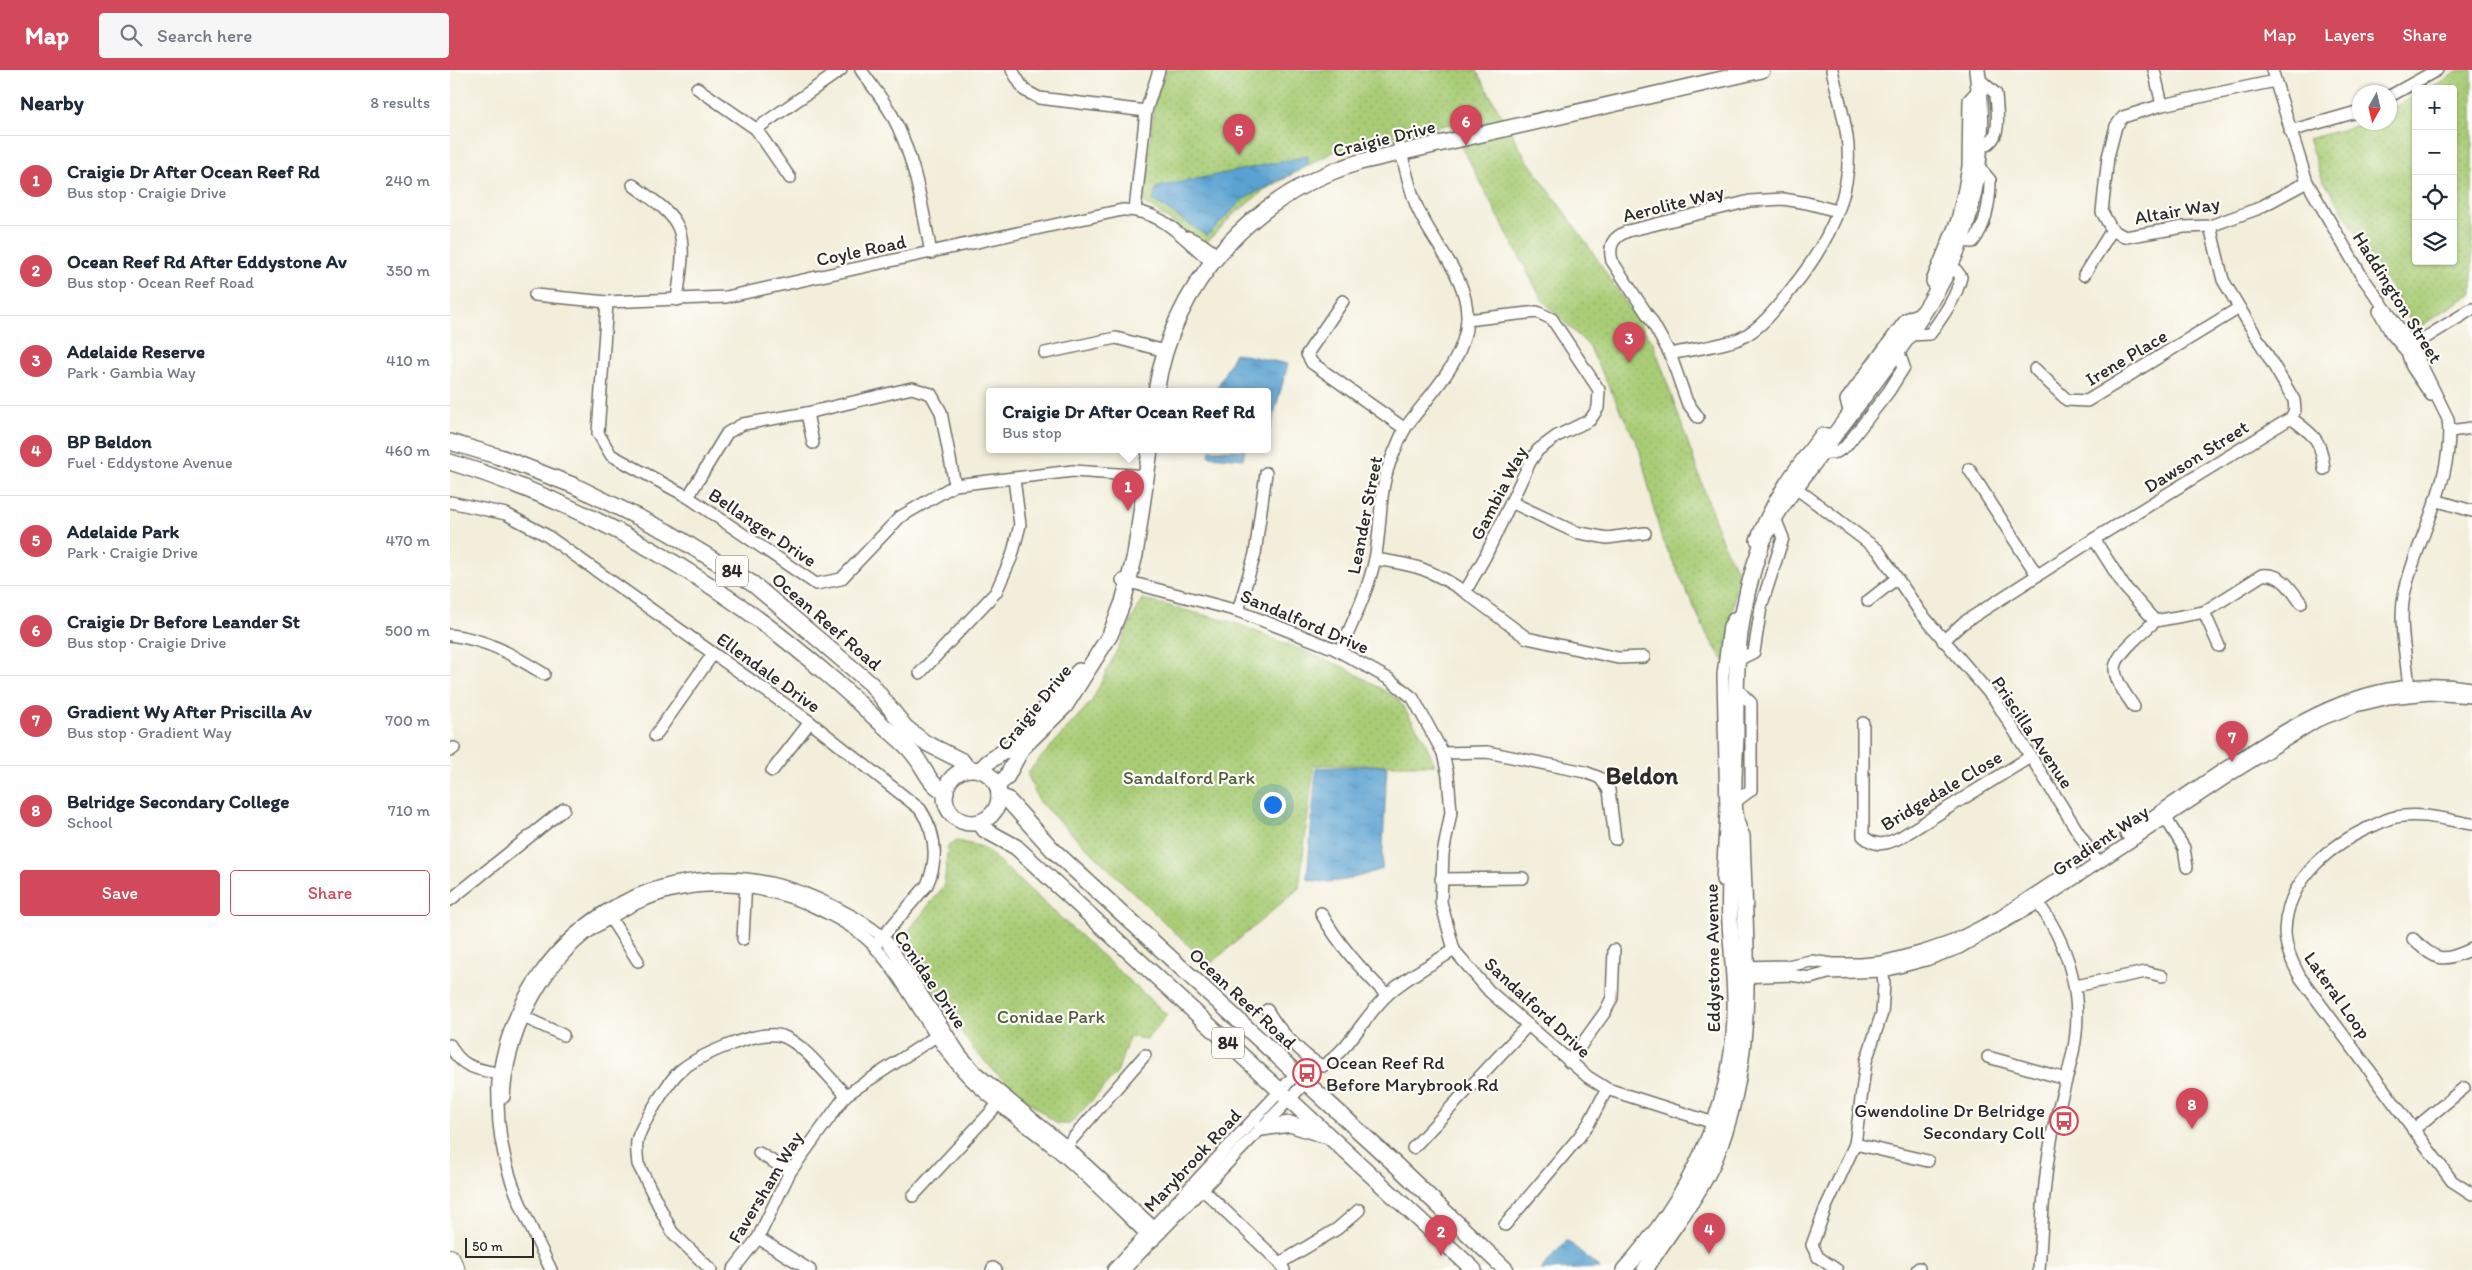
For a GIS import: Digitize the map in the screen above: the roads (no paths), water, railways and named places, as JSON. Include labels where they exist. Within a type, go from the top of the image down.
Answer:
[{"type":"highway","points":[[450,1258],[456,1270]]},
{"type":"main road","name":"Craigie Drive","points":[[1148,388],[1161,350],[1211,256],[1261,215],[1316,179],[1344,167],[1400,149],[1726,70]]},
{"type":"main road","name":"Craigie Drive","points":[[1400,149],[1762,70]]},
{"type":"main road","name":"Eddystone Avenue","points":[[1645,1270],[1700,1188],[1714,1160],[1734,1037],[1740,972],[1731,903],[1733,836],[1737,827],[1730,772],[1736,661],[1741,616],[1758,558],[1774,518],[1834,434],[1909,335],[1936,292],[1951,263],[1960,242],[1978,166],[1978,78]]},
{"type":"main road","name":"Craigie Drive","points":[[1156,388],[1161,350]]},
{"type":"main road","name":"Ocean Reef Road","points":[[450,442],[500,457],[575,486],[668,532],[753,584],[871,684],[905,727],[924,742],[962,761],[974,770]]},
{"type":"main road","name":"Craigie Drive","points":[[1141,453],[1143,476]]},
{"type":"main road","name":"Craigie Drive","points":[[998,791],[1022,748],[1065,706],[1094,664],[1110,635],[1125,581],[1143,476],[1149,453]]},
{"type":"main road","name":"84","points":[[450,462],[495,476],[574,509],[669,559],[744,606],[830,676],[915,755],[936,788],[946,792],[947,805],[955,816],[966,822],[979,822],[985,830],[1016,847],[1474,1270]]},
{"type":"main road","name":"Craigie Drive","points":[[974,770],[1013,745],[1033,725],[1053,698],[1072,680],[1083,666],[1106,623],[1125,581]]},
{"type":"main road","name":"84","points":[[974,770],[992,777],[998,791]]},
{"type":"main road","points":[[946,792],[953,777],[974,770]]},
{"type":"main road","name":"Ocean Reef Road","points":[[998,791],[1053,850],[1506,1270]]},
{"type":"main road","points":[[979,822],[993,812],[998,791]]},
{"type":"main road","points":[[1262,1128],[1290,1124],[1332,1139]]},
{"type":"main road","name":"Eddystone Avenue","points":[[1628,1265],[1688,1181],[1720,1125]]},
{"type":"main road","points":[[1480,1246],[1513,1270]]},
{"type":"main road","points":[[1628,1265],[1647,1249],[1659,1248]]},
{"type":"street","points":[[756,129],[841,70]]},
{"type":"street","points":[[861,70],[892,115],[909,155],[921,200],[931,253]]},
{"type":"street","points":[[1012,70],[1024,90],[1039,98],[1146,111]]},
{"type":"street","points":[[1135,210],[1146,111],[1160,70]]},
{"type":"street","points":[[1670,354],[1741,338],[1768,318],[1809,267],[1827,239],[1846,185],[1847,138],[1832,70]]},
{"type":"street","points":[[2154,70],[2162,105]]},
{"type":"street","points":[[2397,91],[2418,75],[2437,70]]},
{"type":"street","name":"Altair Way","points":[[2274,75],[2162,105],[2123,118],[2116,126],[2108,157],[2102,212],[2112,230],[2126,237],[2184,227],[2210,226],[2257,209],[2307,182]]},
{"type":"street","name":"Haddington Street","points":[[2274,75],[2307,182],[2360,275],[2412,346],[2448,419],[2449,437],[2446,462],[2405,592],[2402,618],[2409,691]]},
{"type":"street","name":"Eddystone Avenue","points":[[1936,292],[1932,281],[1957,220],[1964,189],[1969,151],[1969,100],[1978,78]]},
{"type":"street","points":[[697,88],[756,129],[790,178]]},
{"type":"street","points":[[2290,131],[2352,113]]},
{"type":"street","name":"Leander Street","points":[[1340,651],[1364,597],[1375,559],[1384,484],[1391,458],[1405,429],[1442,382],[1458,355],[1467,320],[1464,296],[1456,271],[1417,207],[1400,149]]},
{"type":"street","points":[[633,186],[661,206],[678,227],[682,253],[678,300]]},
{"type":"street","name":"Aerolite Way","points":[[1698,417],[1687,402],[1670,354],[1651,320],[1612,261],[1609,250],[1612,242],[1618,235],[1750,201],[1783,199],[1807,203],[1837,212]]},
{"type":"street","name":"Coyle Road","points":[[535,295],[607,302],[678,300],[726,296],[931,253],[1095,215],[1135,210],[1162,220],[1211,256]]},
{"type":"street","points":[[2210,226],[2224,280],[2294,400],[2295,410],[2291,418],[2317,438],[2324,468]]},
{"type":"street","points":[[2084,275],[2112,230]]},
{"type":"street","points":[[1909,335],[1930,334],[1945,313],[1958,289],[1961,277],[1951,263]]},
{"type":"street","points":[[2360,275],[2382,318],[2407,352],[2417,375],[2436,404],[2449,437],[2472,428]]},
{"type":"street","points":[[1343,301],[1307,354],[1312,363],[1405,429]]},
{"type":"street","name":"Bellanger Drive","points":[[607,302],[598,433],[611,455],[688,497],[816,584],[841,579],[900,517],[955,485],[1073,471],[1143,476]]},
{"type":"street","name":"Irene Place","points":[[2034,369],[2067,400],[2087,401],[2239,308]]},
{"type":"street","points":[[2412,346],[2472,309]]},
{"type":"street","name":"Eddystone Avenue","points":[[1850,414],[1846,400],[1906,319],[1924,311]]},
{"type":"street","name":"Gambia Way","points":[[1465,592],[1486,557],[1511,502],[1538,450],[1557,436],[1590,420],[1598,408],[1599,390],[1552,319],[1537,312],[1467,320]]},
{"type":"street","points":[[1045,353],[1116,338],[1161,350]]},
{"type":"street","points":[[1820,454],[1837,452],[1846,446],[1889,391],[1904,367],[1898,350]]},
{"type":"street","points":[[688,497],[727,433],[744,424],[912,388],[931,394],[942,412],[955,485]]},
{"type":"street","points":[[807,412],[813,444]]},
{"type":"street","name":"Dawson Street","points":[[1943,641],[1963,623],[2037,575],[2291,418]]},
{"type":"street","name":"Eddystone Avenue","points":[[1758,558],[1754,547],[1768,510],[1779,490],[1821,434],[1834,434]]},
{"type":"street","points":[[1969,469],[2037,575]]},
{"type":"street","points":[[1238,610],[1255,554],[1266,473]]},
{"type":"street","points":[[920,673],[996,592],[1012,556],[1020,525],[1014,479]]},
{"type":"street","name":"Priscilla Avenue","points":[[1796,488],[1878,550],[1896,579],[1943,641],[1995,700],[2095,858]]},
{"type":"street","points":[[2435,500],[2472,511]]},
{"type":"street","name":"Ellendale Drive","points":[[450,502],[491,509],[512,516],[533,528],[602,574],[810,722],[920,809],[931,831],[935,848],[935,857],[927,885],[878,941]]},
{"type":"street","points":[[1511,502],[1575,532],[1607,538],[1644,533]]},
{"type":"street","points":[[1736,661],[1754,652],[1761,607],[1783,538],[1774,518]]},
{"type":"street","points":[[2094,539],[2124,586],[2155,621]]},
{"type":"street","points":[[1375,559],[1409,564],[1436,573],[1527,638],[1618,658],[1644,657]]},
{"type":"street","points":[[2134,707],[2120,684],[2115,669],[2116,664],[2118,658],[2155,621],[2204,612],[2262,575],[2273,574],[2284,580],[2301,603]]},
{"type":"street","points":[[1868,601],[1896,579]]},
{"type":"street","name":"Sandalford Drive","points":[[1125,581],[1238,610],[1340,651],[1390,679],[1413,698],[1444,753],[1451,812],[1443,854],[1441,902],[1454,950],[1489,991],[1569,1062],[1607,1089],[1720,1125]]},
{"type":"street","points":[[2204,612],[2219,646]]},
{"type":"street","name":"Eddystone Avenue","points":[[1722,880],[1730,772],[1723,675],[1729,626],[1734,618],[1741,616]]},
{"type":"street","points":[[450,635],[483,640],[500,647],[544,674]]},
{"type":"street","points":[[654,736],[713,654]]},
{"type":"street","name":"Gradient Way","points":[[1740,972],[1810,978],[1828,973],[1926,960],[1959,948],[2036,899],[2310,715],[2359,696],[2409,691],[2438,685],[2472,688]]},
{"type":"street","points":[[1735,802],[1752,790],[1751,703],[1736,688]]},
{"type":"street","name":"Gradient Way","points":[[2409,691],[2472,697]]},
{"type":"street","points":[[772,770],[810,722]]},
{"type":"street","name":"Bridgedale Close","points":[[1863,723],[1864,836],[1868,841],[1878,845],[1901,838],[2030,757]]},
{"type":"street","points":[[1444,753],[1487,752],[1585,772],[1600,778],[1610,790],[1615,839]]},
{"type":"street","points":[[450,900],[564,809]]},
{"type":"street","points":[[2163,814],[2184,848],[2187,867]]},
{"type":"street","name":"Lateral Loop","points":[[2472,824],[2414,815],[2394,817],[2354,834],[2331,849],[2299,885],[2291,901],[2285,929],[2288,951],[2300,977],[2452,1181],[2472,1194]]},
{"type":"street","name":"Conidae Drive","points":[[551,1270],[512,1187],[498,1131],[502,1074],[520,1015],[537,976],[572,935],[648,890],[679,881],[708,878],[746,883],[774,883],[802,891],[843,911],[878,941],[940,1034],[1002,1101],[1063,1149],[1153,1234]]},
{"type":"street","points":[[1441,880],[1523,878]]},
{"type":"street","points":[[743,939],[746,883]]},
{"type":"street","points":[[2036,899],[2061,942],[2075,986],[2076,1038],[2046,1167],[2039,1270]]},
{"type":"street","points":[[608,914],[638,961]]},
{"type":"street","points":[[1321,914],[1342,948],[1387,995]]},
{"type":"street","points":[[2414,939],[2431,956],[2449,959],[2472,949]]},
{"type":"street","points":[[1267,1010],[1275,1025],[1311,1059],[1323,1066],[1335,1058],[1387,995],[1417,972],[1454,950]]},
{"type":"street","points":[[1569,1062],[1605,1012],[1612,998],[1614,950]]},
{"type":"street","name":"Gradient Way","points":[[1740,972],[1811,961],[1846,965],[1883,966]]},
{"type":"street","points":[[1837,1270],[1818,1257],[1812,1244],[1826,1207],[1855,1144],[1866,1061],[1882,1013],[1883,966]]},
{"type":"street","points":[[2075,986],[2146,972],[2162,976]]},
{"type":"street","points":[[520,1015],[563,1035]]},
{"type":"street","points":[[1413,1148],[1528,1026]]},
{"type":"street","points":[[711,1270],[672,1232],[638,1164],[636,1152],[639,1134],[672,1079],[695,1061],[744,1039],[764,1034],[774,1034],[795,1042],[846,1095]]},
{"type":"street","name":"Faversham Way","points":[[733,1270],[758,1238],[790,1172],[846,1095],[940,1034]]},
{"type":"street","points":[[450,1045],[459,1061],[468,1066],[502,1074]]},
{"type":"street","points":[[1063,1149],[1145,1055]]},
{"type":"street","points":[[1988,1057],[2066,1079]]},
{"type":"street","name":"Conidae Drive","points":[[502,1074],[505,1127],[512,1165],[559,1270]]},
{"type":"street","name":"Marybrook Road","points":[[1113,1270],[1153,1234],[1200,1186],[1301,1078]]},
{"type":"street","points":[[2413,1130],[2464,1088]]},
{"type":"street","points":[[1505,1225],[1579,1137],[1589,1123],[1607,1089]]},
{"type":"street","name":"Marybrook Road","points":[[1200,1186],[1262,1128],[1285,1095]]},
{"type":"street","points":[[913,1196],[1002,1101]]},
{"type":"street","points":[[1855,1144],[1928,1161]]},
{"type":"street","points":[[758,1153],[790,1172]]},
{"type":"street","points":[[1200,1186],[1282,1267],[1337,1229],[1359,1210]]},
{"type":"street","name":"Marybrook Road","points":[[1124,1270],[1153,1234]]},
{"type":"street","points":[[758,1238],[810,1270]]},
{"type":"street","points":[[992,1270],[993,1268],[996,1270]]},
{"type":"water","points":[[1308,156],[1308,165],[1242,200],[1207,236],[1153,200],[1157,187]]},
{"type":"water","points":[[1235,353],[1288,364],[1271,425],[1271,388],[1217,388]]},
{"type":"water","points":[[1210,453],[1244,453],[1243,459],[1209,456]]},
{"type":"water","points":[[1387,765],[1382,869],[1354,878],[1336,881],[1326,882],[1307,879],[1316,768]]},
{"type":"water","points":[[1568,1241],[1600,1268],[1540,1270]]},
{"type":"place","name":"Craigie Dr Before Leander St","points":[[1466,146]]},
{"type":"place","name":"Adelaide Park","points":[[1239,155]]},
{"type":"place","name":"Adelaide Reserve","points":[[1629,363]]},
{"type":"place","name":"Craigie Dr After Ocean Reef Rd","points":[[1128,511]]},
{"type":"place","name":"Gradient Wy After Priscilla Av","points":[[2232,762]]},
{"type":"place","name":"Ocean Reef Rd Before Marybrook Rd","points":[[1307,1073]]},
{"type":"place","name":"Gwendoline Dr Belridge Secondary Coll","points":[[2064,1121]]},
{"type":"place","name":"Belridge Secondary College","points":[[2192,1129]]},
{"type":"place","name":"BP Beldon","points":[[1709,1254]]},
{"type":"place","name":"Ocean Reef Rd After Eddystone Av","points":[[1441,1256]]},
{"type":"district","name":"Beldon","points":[[1642,776]]},
{"type":"park label","name":"Sandalford Park","points":[[1189,777]]},
{"type":"park label","name":"Conidae Park","points":[[1051,1016]]}]
